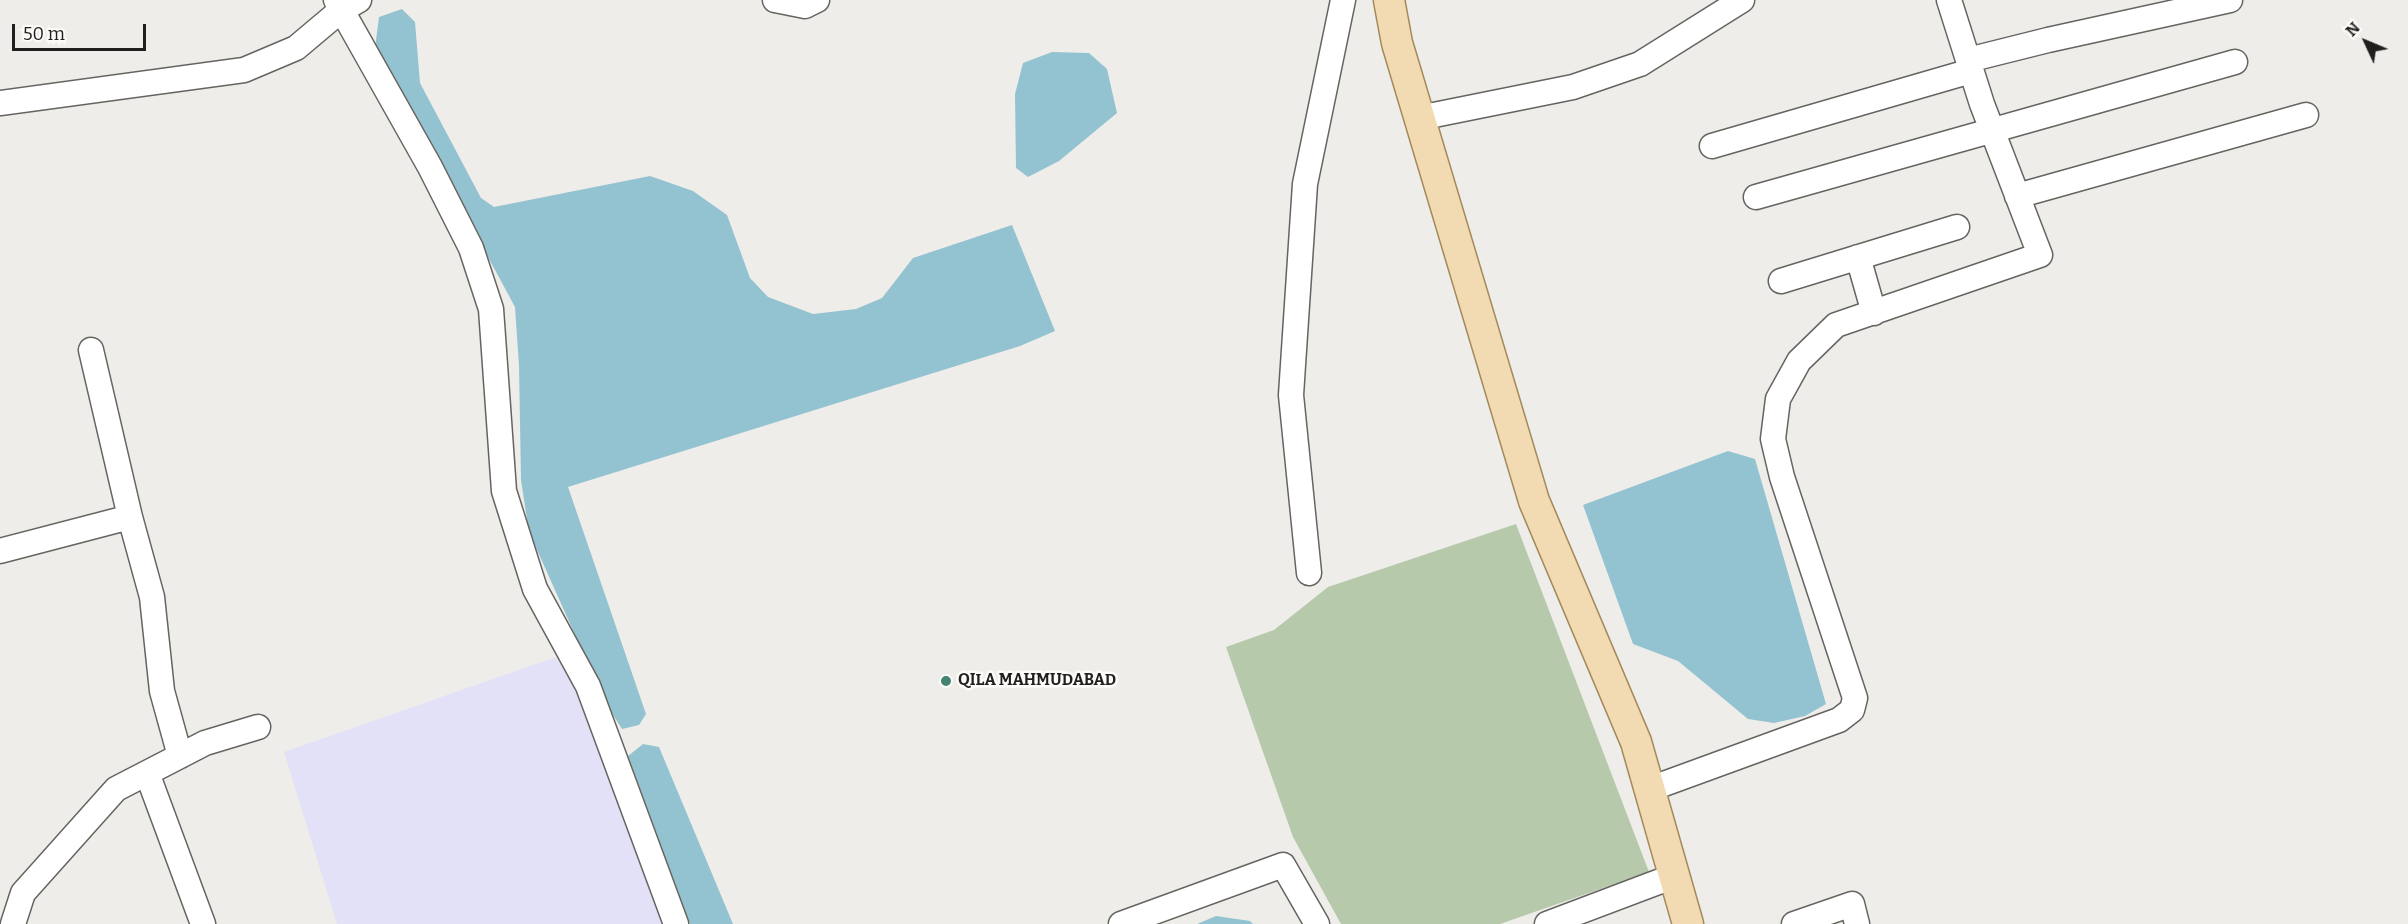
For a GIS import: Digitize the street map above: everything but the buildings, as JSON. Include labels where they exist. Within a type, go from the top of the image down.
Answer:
[{"type":"main road","points":[[1389,0],[1397,43],[1534,501],[1636,741],[1688,924]]},
{"type":"street","points":[[775,0],[805,6],[818,0]]},
{"type":"street","points":[[1309,573],[1291,395],[1305,184],[1343,0]]},
{"type":"street","points":[[1419,118],[1573,87],[1640,64],[1742,0]]},
{"type":"street","points":[[1650,789],[1839,720],[1852,710],[1855,698],[1782,477],[1773,439],[1778,399],[1799,361],[1836,326],[2040,255],[1992,131],[1949,0]]},
{"type":"street","points":[[1712,146],[2048,40],[2230,0]]},
{"type":"street","points":[[0,104],[244,70],[296,48],[345,4],[471,248],[491,309],[504,491],[535,589],[588,686],[676,924]]},
{"type":"street","points":[[1756,196],[2235,62]]},
{"type":"street","points":[[2018,196],[2306,116]]},
{"type":"street","points":[[1781,281],[1957,227]]},
{"type":"street","points":[[1858,257],[1874,313]]},
{"type":"street","points":[[91,350],[130,517],[152,597],[162,691],[180,756]]},
{"type":"street","points":[[0,551],[130,517]]},
{"type":"street","points":[[13,924],[23,893],[116,789],[205,743],[258,727]]},
{"type":"street","points":[[147,773],[203,924]]},
{"type":"street","points":[[1121,924],[1283,865],[1317,924]]},
{"type":"street","points":[[1547,924],[1674,876]]},
{"type":"street","points":[[1794,924],[1852,904],[1857,924]]},
{"type":"shaded area","points":[[402,9],[415,22],[420,83],[481,198],[494,207],[650,176],[693,191],[727,215],[750,278],[768,297],[813,314],[856,309],[882,298],[913,258],[1012,225],[1055,331],[1020,346],[568,487],[646,714],[639,725],[622,729],[606,704],[529,532],[521,480],[519,366],[515,307],[375,48],[379,17]]},
{"type":"shaded area","points":[[1052,52],[1089,53],[1107,69],[1117,113],[1059,161],[1028,177],[1016,168],[1015,94],[1023,63]]},
{"type":"shaded area","points":[[1728,451],[1755,459],[1826,704],[1805,716],[1774,723],[1748,719],[1678,661],[1633,644],[1583,505]]},
{"type":"shaded area","points":[[556,657],[582,699],[663,924],[337,924],[284,752]]},
{"type":"shaded area","points":[[643,744],[659,747],[733,924],[690,924],[628,756]]},
{"type":"shaded area","points":[[1216,916],[1250,921],[1253,924],[1197,924]]},
{"type":"green space","points":[[1516,524],[1649,872],[1500,924],[1341,924],[1293,837],[1226,647],[1274,630],[1328,587]]},
{"type":"place","name":"QILA MAHMUDABAD","points":[[946,681]]}]
